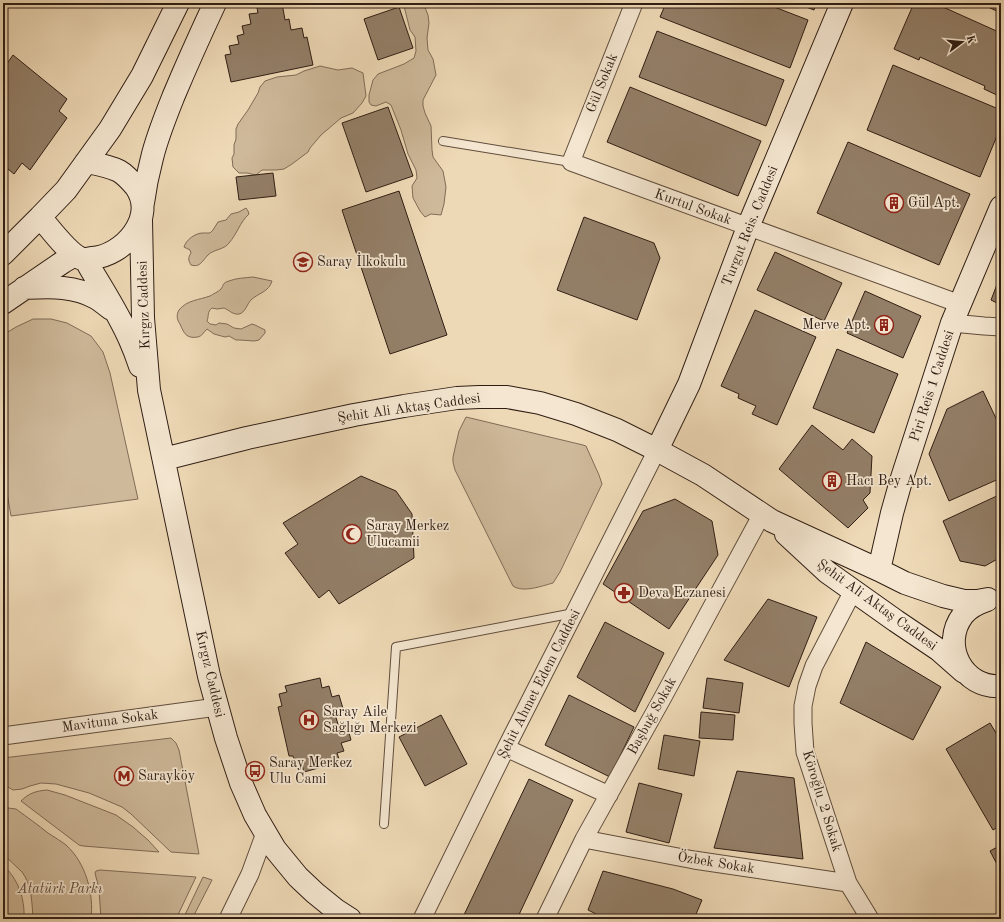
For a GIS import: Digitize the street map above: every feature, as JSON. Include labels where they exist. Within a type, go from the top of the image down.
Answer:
[{"type":"street","points":[[3,254],[66,190],[110,130],[142,76],[178,3]]},
{"type":"street","points":[[3,303],[63,262],[80,257],[99,258],[120,248],[133,235],[142,212],[147,179],[158,137],[170,105],[215,3]]},
{"type":"street","name":"Gül Sokak","points":[[571,162],[634,3]]},
{"type":"street","name":"Turgut Reis. Caddesi","points":[[657,450],[689,384],[748,227],[842,3]]},
{"type":"street","points":[[86,162],[119,171],[130,179],[138,190],[142,212]]},
{"type":"street","name":"Kurtul Sokak","points":[[571,162],[748,227],[984,326],[1001,327]]},
{"type":"street","name":"Piri Reis 1 Caddesi","points":[[880,570],[892,513],[901,481],[956,313],[1001,206]]},
{"type":"street","name":"Kırgız Caddesi","points":[[142,212],[143,318],[149,390],[209,676],[226,738],[241,783],[254,815],[275,849],[298,877],[315,893],[350,919]]},
{"type":"street","points":[[40,217],[60,241],[80,257]]},
{"type":"street","name":"Kırgız Caddesi","points":[[80,257],[116,312],[130,340],[149,390]]},
{"type":"street","points":[[24,288],[48,286],[67,288],[95,297],[116,312]]},
{"type":"street","name":"Şehit Ali Aktaş Caddesi","points":[[164,459],[247,438],[354,415],[450,399],[507,397],[540,402],[617,430],[703,475],[767,517],[905,583],[943,596],[964,601],[994,599]]},
{"type":"street","name":"Şehit Ahmet Edem Caddesi","points":[[422,919],[506,748],[657,450]]},
{"type":"street","name":"Şehit Ali Aktaş Caddesi","points":[[767,517],[827,572],[939,650],[1001,702]]},
{"type":"street","name":"Başbuğ Sokak","points":[[545,919],[584,839],[767,517]]},
{"type":"street","name":"Köroğlu_2 Sokak","points":[[853,591],[814,666],[807,686],[803,706],[805,752],[848,883],[870,919]]},
{"type":"street","name":"Şehit Ali Aktaş Caddesi","points":[[994,599],[975,605],[964,614],[957,627],[954,638],[954,650],[958,662],[969,676],[984,685],[996,687],[1001,686]]},
{"type":"street","name":"Mavituna Sokak","points":[[3,736],[217,707]]},
{"type":"street","points":[[506,748],[609,795]]},
{"type":"street","points":[[228,919],[250,874],[266,833]]},
{"type":"street","name":"Özbek Sokak","points":[[584,839],[694,860],[848,883]]},
{"type":"lane","name":"Kurtul Sokak","points":[[443,141],[571,162]]},
{"type":"lane","points":[[384,824],[396,647],[575,613]]},
{"type":"green space","points":[[404,3],[421,3],[424,5],[428,15],[428,50],[433,59],[436,75],[423,100],[423,106],[431,126],[433,157],[443,171],[446,187],[441,215],[431,214],[425,217],[413,198],[412,186],[417,178],[416,170],[408,154],[401,130],[391,105],[386,102],[376,106],[371,105],[369,102],[369,95],[373,80],[378,74],[404,64],[414,58],[416,51],[415,37],[410,30]]},
{"type":"green space","points":[[320,66],[338,70],[352,68],[363,73],[366,96],[362,103],[353,113],[341,118],[321,135],[308,152],[284,169],[262,170],[256,175],[239,173],[233,167],[232,158],[234,154],[236,129],[258,93],[260,87],[265,81],[277,77],[296,75]]},
{"type":"green space","points":[[246,208],[249,214],[227,245],[210,253],[199,265],[191,265],[189,262],[189,256],[191,253],[190,250],[184,247],[189,239],[197,234],[210,233],[218,222],[226,220],[231,214]]},
{"type":"green space","points":[[253,277],[272,281],[271,285],[251,300],[241,313],[235,314],[224,308],[212,308],[207,321],[210,324],[227,324],[234,328],[241,329],[252,324],[255,325],[265,330],[265,333],[259,340],[236,340],[229,336],[225,337],[214,334],[207,329],[198,337],[191,337],[184,333],[177,317],[179,310],[182,307],[189,302],[210,296],[220,290],[224,283],[232,280]]},
{"type":"green space","points":[[33,319],[51,319],[67,323],[91,336],[103,352],[110,373],[138,499],[11,516],[3,475],[3,335]]},
{"type":"green space","points":[[466,417],[586,446],[602,484],[560,572],[553,583],[527,589],[513,586],[455,470],[453,457],[459,431]]},
{"type":"green space","points":[[171,738],[176,743],[179,750],[199,854],[171,852],[122,807],[89,793],[56,784],[41,783],[22,789],[13,790],[3,784],[3,758]]},
{"type":"green space","points":[[47,790],[65,795],[116,815],[133,827],[159,852],[79,845],[21,801],[33,793]]},
{"type":"green space","name":"Atatürk Parkı","points":[[8,808],[16,809],[66,845],[73,852],[79,861],[90,889],[92,909],[91,919],[33,919],[31,895],[28,883],[22,872],[3,854],[3,812]]},
{"type":"green space","points":[[3,865],[13,876],[20,889],[24,919],[3,919]]},
{"type":"green space","points":[[100,870],[196,877],[176,919],[101,919],[99,889],[95,873],[96,871]]},
{"type":"green space","points":[[203,877],[212,880],[192,919],[183,919]]},
{"type":"building","points":[[256,3],[282,3],[285,20],[289,19],[291,30],[302,28],[304,38],[307,37],[313,65],[231,82],[225,55],[231,54],[229,46],[239,44],[237,36],[244,34],[242,26],[251,24],[249,14],[258,13]]},
{"type":"building","points":[[666,3],[764,3],[808,20],[790,68],[660,17]]},
{"type":"building","points":[[796,3],[816,3],[814,10]]},
{"type":"building","points":[[914,3],[943,3],[943,7],[1001,33],[1001,97],[984,89],[985,86],[920,57],[919,60],[894,49]]},
{"type":"building","points":[[990,3],[1001,3],[1001,13],[988,7]]},
{"type":"building","points":[[399,7],[413,48],[378,60],[364,19]]},
{"type":"building","points":[[657,31],[784,80],[766,126],[639,77]]},
{"type":"building","points":[[13,55],[67,99],[59,111],[67,118],[30,170],[22,163],[14,174],[3,165],[3,63],[6,65]]},
{"type":"building","points":[[893,65],[1001,110],[1001,126],[980,177],[867,130]]},
{"type":"building","points":[[630,87],[761,141],[738,196],[607,142]]},
{"type":"building","points":[[388,107],[413,176],[366,192],[342,123]]},
{"type":"building","name":"Gül Apt.","points":[[848,142],[970,194],[939,265],[817,213]]},
{"type":"building","points":[[273,173],[276,196],[239,200],[236,177]]},
{"type":"building","points":[[399,191],[447,335],[390,354],[342,210]]},
{"type":"building","points":[[584,217],[654,243],[660,258],[637,320],[557,290]]},
{"type":"building","points":[[775,252],[842,283],[824,321],[757,290]]},
{"type":"building","points":[[1001,274],[1001,305],[991,300]]},
{"type":"building","name":"Merve Apt.","points":[[865,291],[921,316],[903,358],[847,333]]},
{"type":"building","points":[[755,310],[816,337],[777,425],[752,414],[756,406],[738,398],[739,394],[721,386]]},
{"type":"building","points":[[837,349],[898,374],[874,433],[813,408]]},
{"type":"building","points":[[983,391],[1001,429],[1001,478],[949,501],[929,454],[947,409]]},
{"type":"building","name":"Hacı Bey Apt.","points":[[812,425],[843,450],[852,439],[872,456],[870,493],[863,500],[868,508],[848,528],[779,469]]},
{"type":"building","name":"Saray Merkez Ulucamii","points":[[361,476],[396,491],[412,514],[414,558],[339,604],[329,590],[319,598],[285,553],[298,544],[283,523]]},
{"type":"building","points":[[1001,494],[1001,557],[985,566],[960,561],[943,521]]},
{"type":"building","points":[[675,499],[712,521],[718,555],[669,629],[603,584],[643,511]]},
{"type":"building","points":[[768,599],[817,617],[789,687],[724,660]]},
{"type":"building","points":[[605,622],[664,653],[635,712],[577,677]]},
{"type":"building","points":[[866,642],[941,687],[913,740],[840,703]]},
{"type":"building","name":"Saray Aile Sağlığı Merkezi","points":[[320,678],[322,688],[329,686],[332,697],[339,695],[344,712],[335,714],[339,728],[347,726],[351,740],[341,743],[344,751],[337,753],[340,762],[304,772],[301,762],[295,763],[293,756],[289,756],[278,707],[282,706],[279,694],[287,692],[285,686]]},
{"type":"building","points":[[707,678],[743,683],[739,713],[703,708]]},
{"type":"building","points":[[569,695],[634,727],[610,777],[545,745]]},
{"type":"building","points":[[701,712],[735,715],[733,740],[699,738]]},
{"type":"building","points":[[441,715],[467,764],[425,786],[399,737]]},
{"type":"building","points":[[990,723],[999,738],[1001,737],[1001,825],[993,830],[946,749]]},
{"type":"building","points":[[664,735],[700,741],[694,776],[658,769]]},
{"type":"building","points":[[737,771],[794,778],[803,859],[714,848]]},
{"type":"building","points":[[529,779],[573,800],[517,919],[462,919]]},
{"type":"building","points":[[639,783],[682,794],[669,843],[626,832]]},
{"type":"building","points":[[1001,845],[1001,872],[990,851]]},
{"type":"building","points":[[603,871],[673,889],[702,900],[694,919],[606,919],[588,910]]},
{"type":"place","name":"Gül Apt.","points":[[894,203]]},
{"type":"place","name":"Saray İlkokulu","points":[[303,262]]},
{"type":"place","name":"Merve Apt.","points":[[884,325]]},
{"type":"place","name":"Hacı Bey Apt.","points":[[832,481]]},
{"type":"place","name":"Saray Merkez Ulucamii","points":[[352,534]]},
{"type":"place","name":"Deva Eczanesi","points":[[624,593]]},
{"type":"place","name":"Saray Aile Sağlığı Merkezi","points":[[309,720]]},
{"type":"place","name":"Saray Merkez Ulu Cami","points":[[255,771]]},
{"type":"place","name":"Sarayköy","points":[[124,776]]}]
